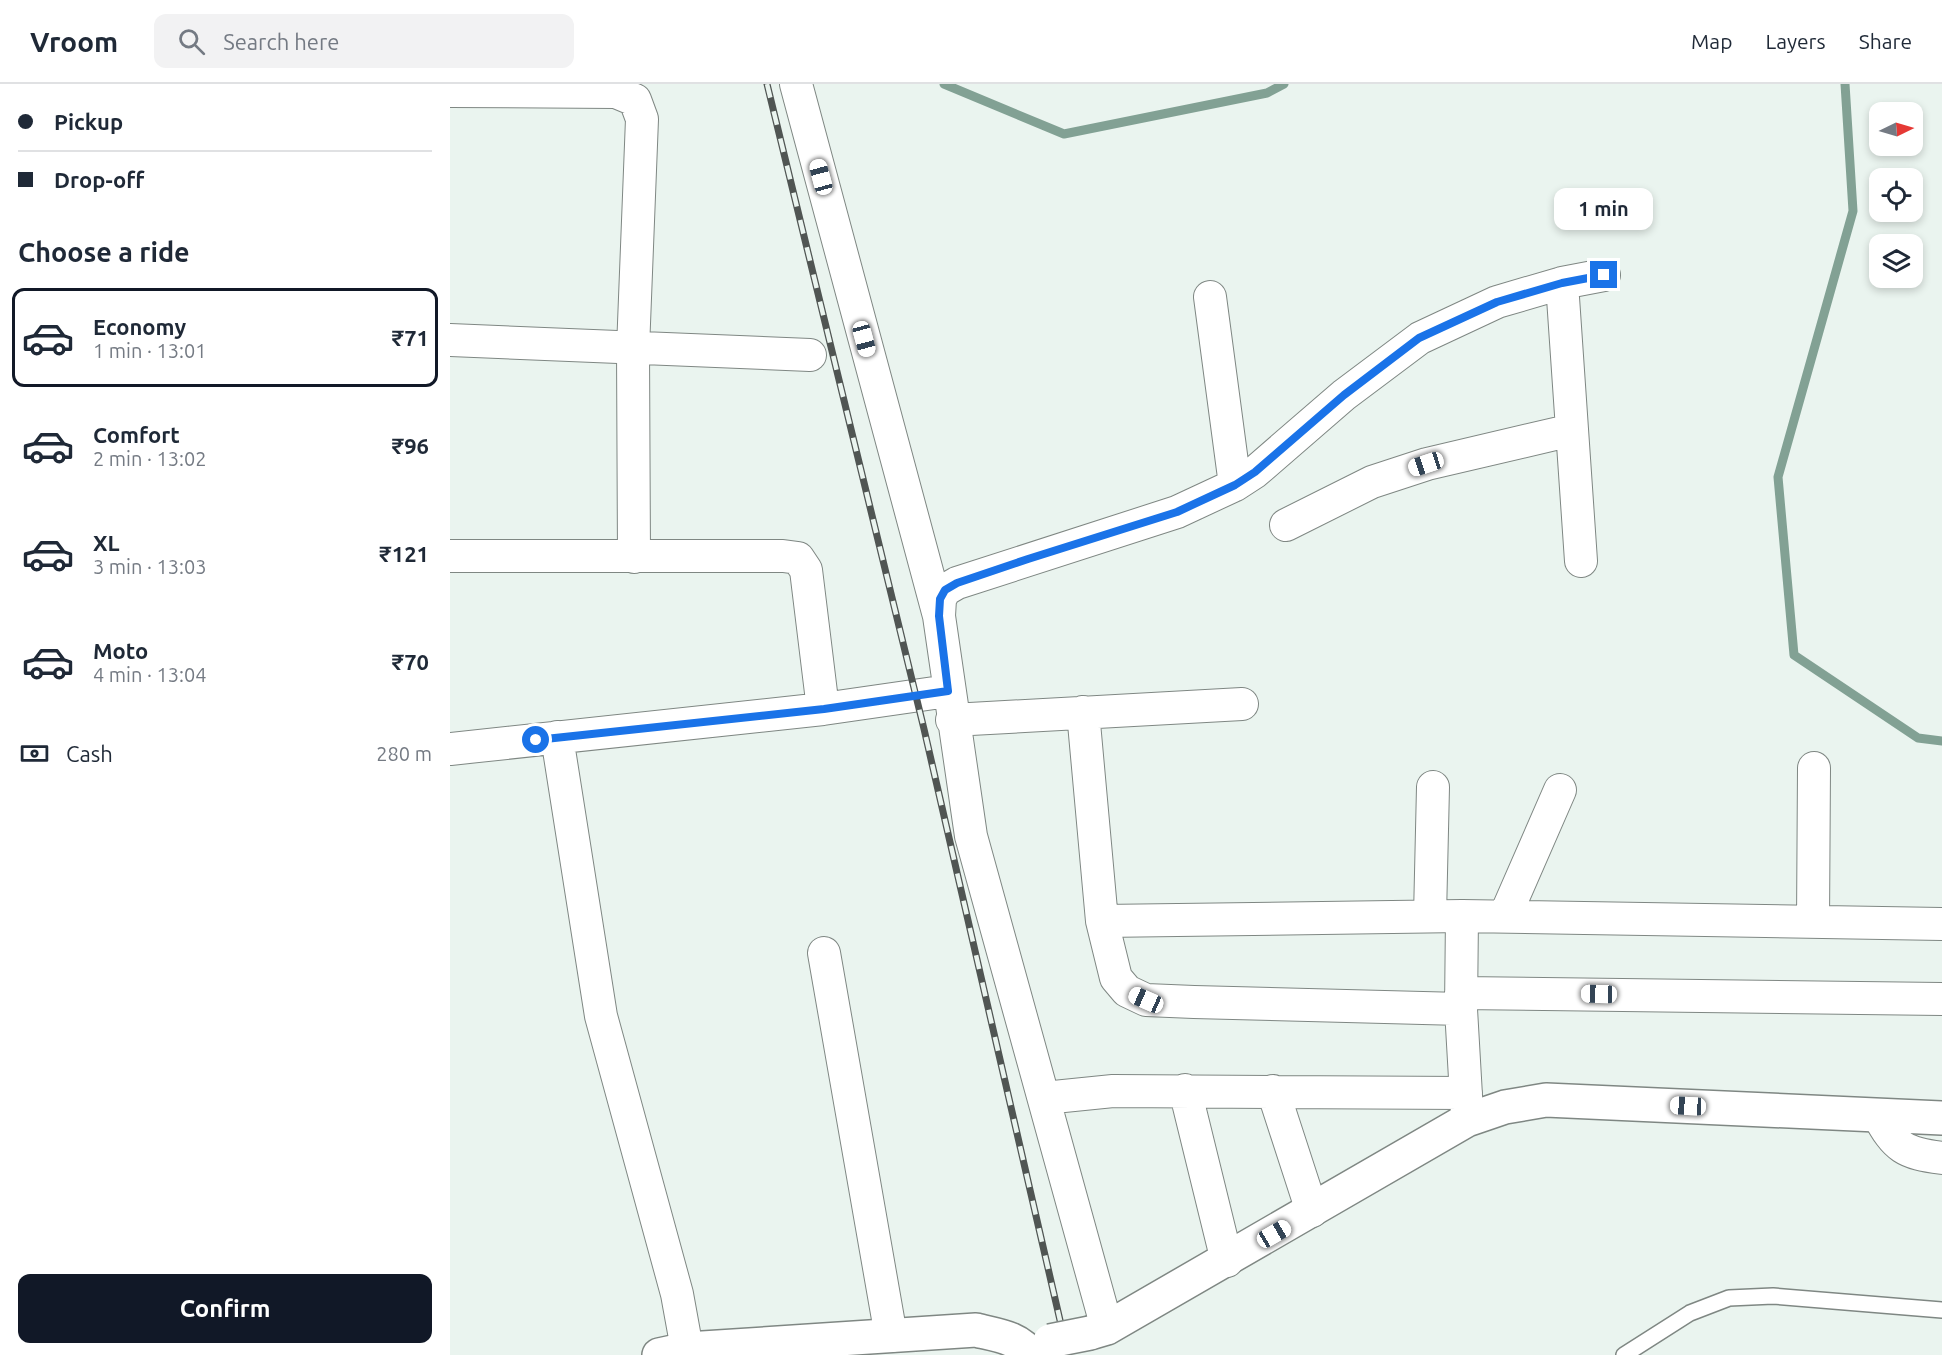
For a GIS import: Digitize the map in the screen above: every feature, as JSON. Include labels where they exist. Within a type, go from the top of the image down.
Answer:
[{"type":"street","points":[[796,84],[939,616],[950,705],[971,836],[1044,1098],[1098,1330]]},
{"type":"street","points":[[450,91],[616,92],[635,100],[642,119],[633,349],[634,557]]},
{"type":"street","points":[[939,616],[940,599],[945,590],[957,583],[1177,512],[1235,485],[1255,472],[1344,395],[1419,338],[1497,302],[1562,283],[1604,275]]},
{"type":"street","points":[[1562,283],[1581,561]]},
{"type":"street","points":[[1210,297],[1235,485]]},
{"type":"street","points":[[450,340],[633,349],[810,354]]},
{"type":"street","points":[[1286,525],[1383,478],[1426,464],[1572,430]]},
{"type":"street","points":[[450,556],[783,556],[798,558],[806,570],[824,709]]},
{"type":"street","points":[[450,749],[824,709],[950,705],[1083,712],[1242,704]]},
{"type":"street","points":[[1083,712],[1102,921],[1116,978],[1127,992],[1146,1000],[1942,999]]},
{"type":"street","points":[[557,737],[601,1016],[677,1294],[673,1352],[976,1330],[1035,1348],[1098,1330],[1227,1261],[1311,1211],[1467,1107]]},
{"type":"street","points":[[1814,768],[1814,922]]},
{"type":"street","points":[[1430,916],[1433,787]]},
{"type":"street","points":[[1505,916],[1560,790]]},
{"type":"street","points":[[1462,916],[1461,1001],[1467,1107]]},
{"type":"street","points":[[1102,921],[1505,916],[1942,924]]},
{"type":"street","points":[[824,953],[891,1336]]},
{"type":"street","points":[[1185,1090],[1227,1261]]},
{"type":"street","points":[[1044,1098],[1113,1091],[1273,1091],[1467,1107],[1505,1107],[1546,1100],[1942,1118]]},
{"type":"street","points":[[1273,1091],[1311,1211]]},
{"type":"street","points":[[1878,1115],[1892,1140],[1916,1155],[1942,1158]]},
{"type":"lane","points":[[1624,1355],[1690,1313],[1729,1298],[1773,1296],[1942,1310]]},
{"type":"waterway","points":[[944,84],[1064,134],[1267,93],[1284,84]]},
{"type":"waterway","points":[[1845,84],[1853,211],[1778,477],[1794,655],[1918,738],[1942,741]]},
{"type":"railway","points":[[767,84],[924,729],[1068,1355]]},
{"type":"route","points":[[536,740],[824,709],[948,691],[939,616],[940,599],[945,590],[957,583],[1028,559],[1177,512],[1235,485],[1255,472],[1344,395],[1419,338],[1497,302],[1562,283],[1604,275]]}]
